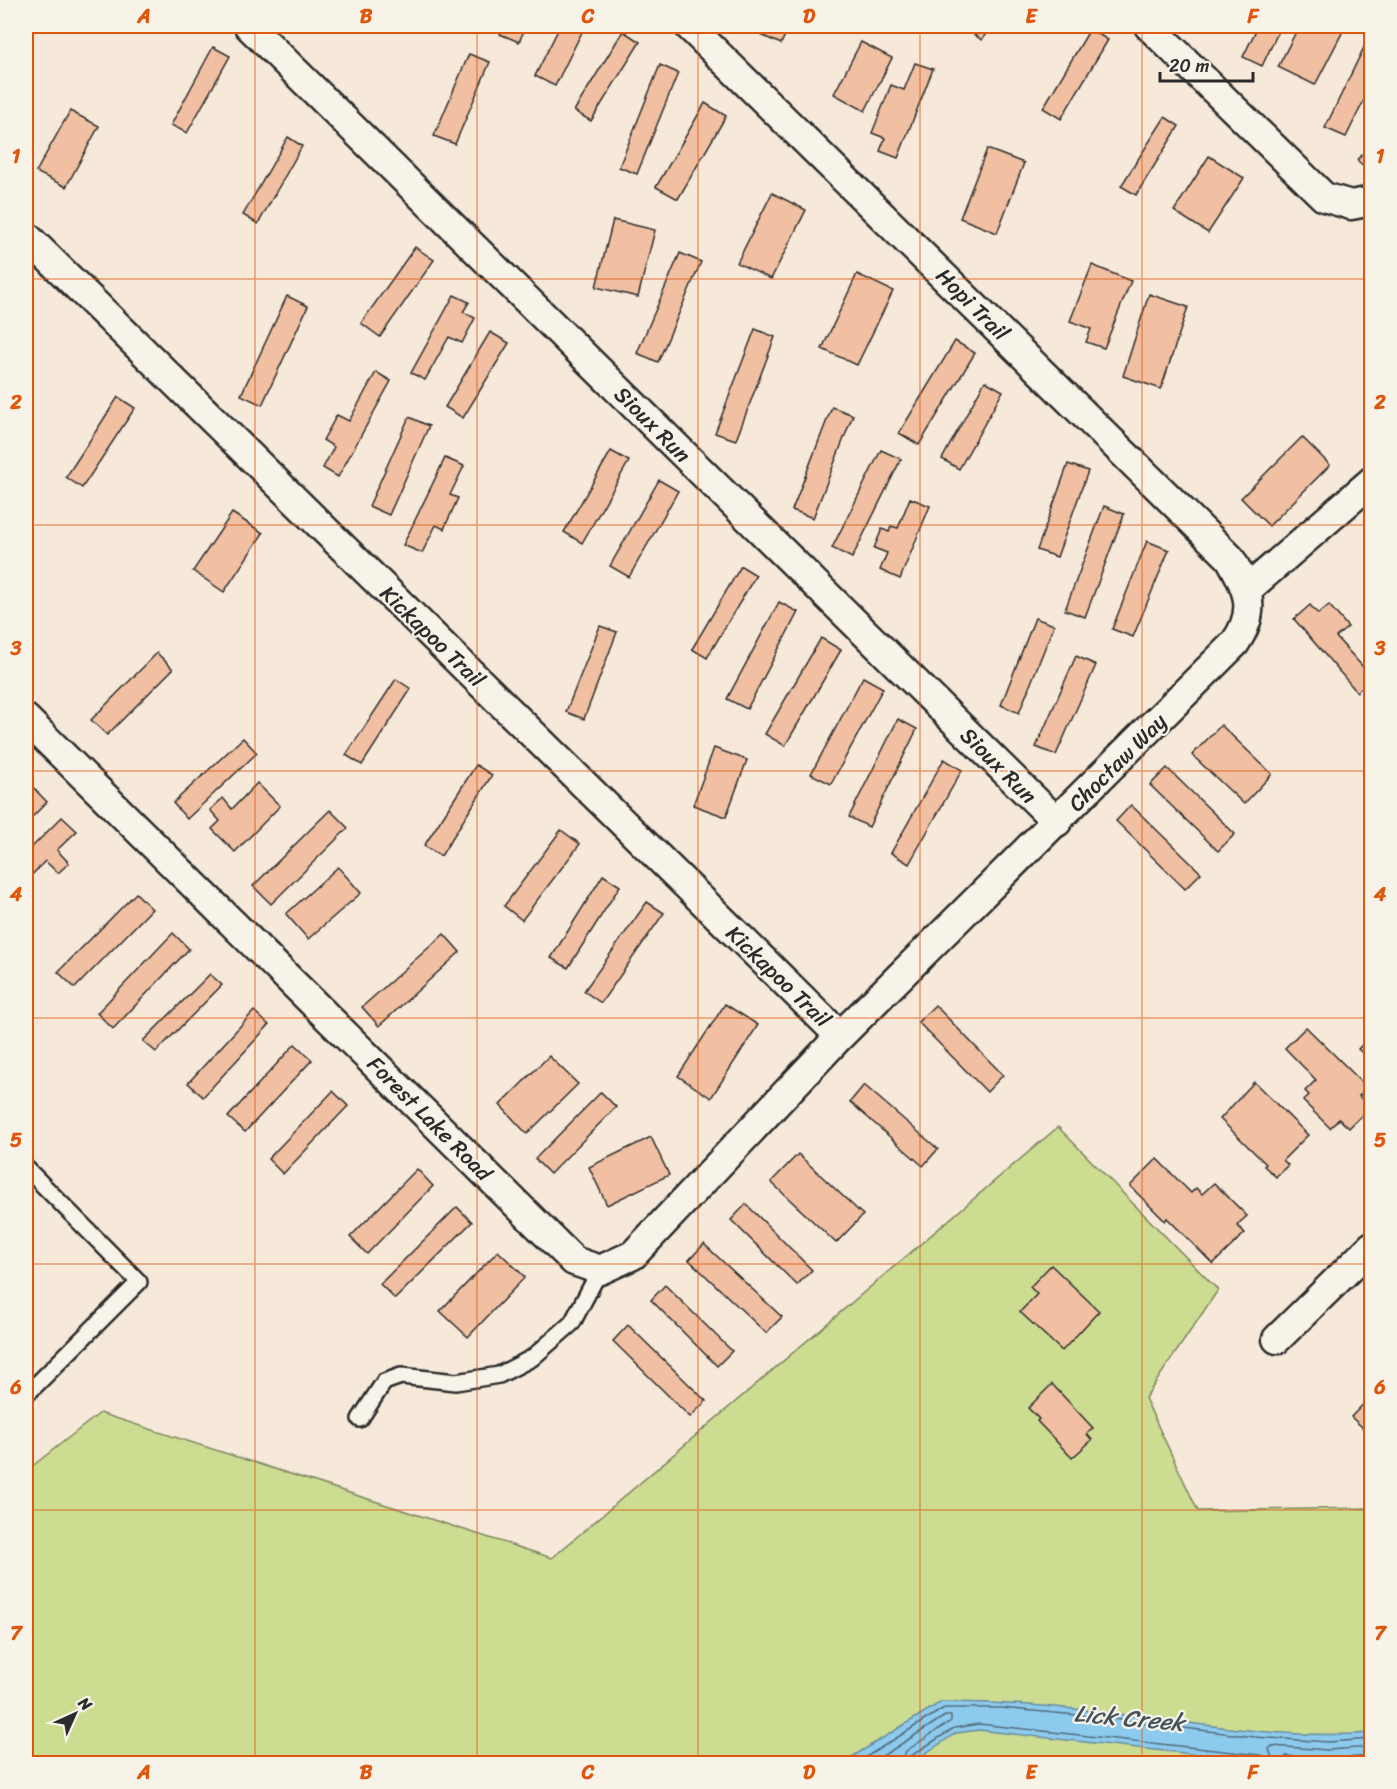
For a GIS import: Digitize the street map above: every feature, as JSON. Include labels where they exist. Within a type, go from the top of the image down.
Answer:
[{"type":"street","name":"Sioux Run","points":[[249,26],[1057,822]]},
{"type":"street","name":"Hopi Trail","points":[[690,26],[1230,558],[1248,589]]},
{"type":"street","points":[[1149,26],[1324,197],[1351,205],[1371,201]]},
{"type":"street","name":"Kickapoo Trail","points":[[26,236],[840,1036]]},
{"type":"street","points":[[1248,589],[1371,481]]},
{"type":"street","name":"Choctaw Way","points":[[840,1036],[1235,643],[1248,619],[1248,589]]},
{"type":"street","name":"Forest Lake Road","points":[[26,719],[574,1261],[600,1270]]},
{"type":"street","points":[[600,1270],[633,1255],[840,1036]]},
{"type":"street","points":[[1276,1339],[1371,1246]]},
{"type":"lane","points":[[26,1168],[139,1282],[26,1395]]},
{"type":"lane","points":[[360,1419],[384,1382],[401,1376],[456,1382],[499,1375],[532,1358],[572,1323],[600,1270]]},
{"type":"green space","points":[[1058,1127],[1218,1290],[1145,1398],[1198,1511],[1371,1508],[1371,1763],[26,1764],[26,1471],[100,1413],[552,1558]]},
{"type":"water","name":"Lick Creek","points":[[941,1702],[1060,1707],[1269,1732],[1337,1735],[1371,1733],[1371,1763],[1298,1764],[1236,1759],[979,1730],[956,1733],[911,1763],[842,1763]]},
{"type":"building","points":[[504,26],[526,26],[519,42],[500,34]]},
{"type":"building","points":[[560,26],[585,26],[555,86],[535,76]]},
{"type":"building","points":[[765,26],[789,26],[781,44],[761,35]]},
{"type":"building","points":[[963,26],[991,26],[982,40]]},
{"type":"building","points":[[1258,26],[1281,26],[1262,66],[1243,57]]},
{"type":"building","points":[[1299,26],[1333,26],[1343,31],[1315,85],[1278,67]]},
{"type":"building","points":[[1090,29],[1108,40],[1061,119],[1043,108]]},
{"type":"building","points":[[623,31],[640,42],[591,121],[574,111]]},
{"type":"building","points":[[1369,37],[1372,38],[1372,84],[1346,137],[1325,128]]},
{"type":"building","points":[[861,42],[892,58],[865,111],[834,94]]},
{"type":"building","points":[[213,47],[230,56],[187,133],[171,125]]},
{"type":"building","points":[[469,54],[490,62],[455,144],[434,136]]},
{"type":"building","points":[[915,63],[933,69],[898,158],[880,151],[885,138],[872,133],[891,85],[904,90]]},
{"type":"building","points":[[660,65],[678,73],[637,174],[619,167]]},
{"type":"building","points":[[705,103],[726,116],[678,199],[656,187]]},
{"type":"building","points":[[70,111],[99,126],[66,187],[36,172]]},
{"type":"building","points":[[1165,117],[1179,126],[1136,195],[1121,186]]},
{"type":"building","points":[[288,137],[302,146],[258,224],[243,215]]},
{"type":"building","points":[[1372,145],[1372,174],[1357,160]]},
{"type":"building","points":[[987,149],[1024,163],[997,233],[960,218]]},
{"type":"building","points":[[1209,156],[1244,178],[1208,233],[1174,211]]},
{"type":"building","points":[[772,193],[806,210],[771,279],[737,263]]},
{"type":"building","points":[[613,220],[655,230],[638,297],[596,287]]},
{"type":"building","points":[[415,247],[434,260],[380,337],[361,323]]},
{"type":"building","points":[[680,253],[701,262],[658,362],[637,353]]},
{"type":"building","points":[[1092,265],[1131,281],[1104,348],[1086,342],[1091,329],[1070,321]]},
{"type":"building","points":[[857,274],[893,291],[857,365],[822,349]]},
{"type":"building","points":[[1149,294],[1188,307],[1161,389],[1123,376]]},
{"type":"building","points":[[454,295],[469,302],[463,312],[475,318],[462,343],[449,337],[425,380],[411,373]]},
{"type":"building","points":[[287,296],[308,306],[262,405],[241,395]]},
{"type":"building","points":[[755,329],[775,337],[736,440],[715,433]]},
{"type":"building","points":[[490,332],[509,343],[463,418],[445,407]]},
{"type":"building","points":[[955,341],[975,353],[919,445],[899,433]]},
{"type":"building","points":[[376,372],[391,381],[338,477],[323,468],[334,447],[323,440],[337,415],[349,421]]},
{"type":"building","points":[[985,381],[1003,391],[959,469],[942,459]]},
{"type":"building","points":[[118,397],[135,408],[82,488],[66,477]]},
{"type":"building","points":[[832,407],[853,415],[813,518],[792,510]]},
{"type":"building","points":[[409,417],[429,426],[389,515],[369,506]]},
{"type":"building","points":[[1302,437],[1330,465],[1269,526],[1241,498]]},
{"type":"building","points":[[881,450],[901,459],[852,558],[832,548]]},
{"type":"building","points":[[611,451],[629,461],[582,543],[564,532]]},
{"type":"building","points":[[445,458],[464,466],[450,495],[458,498],[444,529],[436,525],[422,553],[403,545]]},
{"type":"building","points":[[1068,464],[1088,471],[1057,557],[1037,550]]},
{"type":"building","points":[[659,480],[678,491],[629,577],[610,566]]},
{"type":"building","points":[[910,498],[930,506],[900,579],[880,570],[887,553],[874,548],[882,529],[889,532],[891,526],[898,528]]},
{"type":"building","points":[[1104,506],[1124,514],[1085,617],[1065,610]]},
{"type":"building","points":[[232,513],[263,533],[224,592],[193,571]]},
{"type":"building","points":[[1147,541],[1169,550],[1133,637],[1112,629]]},
{"type":"building","points":[[741,566],[756,575],[707,658],[692,649]]},
{"type":"building","points":[[779,602],[798,612],[747,709],[727,699]]},
{"type":"building","points":[[1310,605],[1318,614],[1329,605],[1348,627],[1336,637],[1372,677],[1357,692],[1294,619]]},
{"type":"building","points":[[1035,618],[1054,625],[1019,713],[1001,705]]},
{"type":"building","points":[[600,626],[617,632],[584,719],[566,712]]},
{"type":"building","points":[[821,638],[841,650],[785,746],[765,734]]},
{"type":"building","points":[[157,653],[173,669],[107,735],[91,720]]},
{"type":"building","points":[[1076,656],[1096,665],[1056,755],[1036,747]]},
{"type":"building","points":[[863,677],[883,688],[831,784],[811,774]]},
{"type":"building","points":[[396,679],[411,689],[362,765],[346,755]]},
{"type":"building","points":[[898,719],[917,729],[869,827],[849,817]]},
{"type":"building","points":[[1221,725],[1272,774],[1244,804],[1192,755]]},
{"type":"building","points":[[243,738],[257,753],[187,819],[173,803]]},
{"type":"building","points":[[714,748],[747,760],[726,817],[693,805]]},
{"type":"building","points":[[944,759],[962,770],[909,864],[891,853]]},
{"type":"building","points":[[476,765],[492,775],[441,856],[424,846]]},
{"type":"building","points":[[1167,768],[1235,834],[1218,851],[1150,785]]},
{"type":"building","points":[[26,780],[47,802],[26,823]]},
{"type":"building","points":[[257,783],[280,806],[235,852],[212,829],[220,821],[210,810],[223,798],[232,809]]},
{"type":"building","points":[[1131,805],[1201,873],[1185,889],[1116,821]]},
{"type":"building","points":[[330,810],[348,828],[271,904],[253,886]]},
{"type":"building","points":[[62,817],[77,831],[57,850],[69,863],[58,873],[45,861],[26,881],[26,853]]},
{"type":"building","points":[[561,830],[580,844],[522,920],[504,906]]},
{"type":"building","points":[[338,867],[361,893],[308,939],[286,914]]},
{"type":"building","points":[[603,875],[620,886],[568,968],[551,958]]},
{"type":"building","points":[[136,893],[152,909],[75,988],[58,972]]},
{"type":"building","points":[[647,902],[664,913],[601,1003],[584,991]]},
{"type":"building","points":[[173,933],[189,949],[113,1029],[97,1013]]},
{"type":"building","points":[[444,934],[460,952],[379,1026],[362,1007]]},
{"type":"building","points":[[210,974],[222,985],[156,1052],[143,1041]]},
{"type":"building","points":[[725,1004],[758,1025],[711,1098],[678,1076]]},
{"type":"building","points":[[935,1005],[1003,1075],[987,1092],[918,1022]]},
{"type":"building","points":[[254,1011],[269,1025],[203,1097],[188,1083]]},
{"type":"building","points":[[1306,1027],[1368,1088],[1359,1096],[1370,1107],[1349,1128],[1339,1119],[1330,1128],[1303,1101],[1309,1095],[1305,1091],[1316,1080],[1285,1048]]},
{"type":"building","points":[[1372,1035],[1372,1062],[1358,1049]]},
{"type":"building","points":[[295,1044],[312,1060],[245,1132],[228,1117]]},
{"type":"building","points":[[549,1056],[578,1084],[527,1134],[500,1105]]},
{"type":"building","points":[[1254,1082],[1308,1135],[1283,1160],[1288,1165],[1276,1177],[1264,1166],[1266,1164],[1220,1119]]},
{"type":"building","points":[[864,1085],[938,1149],[923,1166],[850,1102]]},
{"type":"building","points":[[333,1091],[348,1106],[283,1174],[268,1159]]},
{"type":"building","points":[[601,1092],[616,1107],[550,1174],[535,1159]]},
{"type":"building","points":[[651,1137],[669,1175],[607,1205],[589,1167]]},
{"type":"building","points":[[798,1154],[863,1215],[836,1243],[771,1182]]},
{"type":"building","points":[[1157,1159],[1191,1193],[1196,1188],[1202,1194],[1214,1183],[1247,1216],[1237,1225],[1245,1233],[1213,1264],[1167,1218],[1165,1221],[1130,1186]]},
{"type":"building","points":[[417,1169],[433,1186],[367,1254],[350,1237]]},
{"type":"building","points":[[746,1204],[812,1270],[797,1285],[731,1220]]},
{"type":"building","points":[[457,1207],[472,1222],[395,1299],[380,1284]]},
{"type":"building","points":[[704,1244],[782,1317],[766,1333],[689,1260]]},
{"type":"building","points":[[498,1251],[525,1277],[468,1337],[440,1311]]},
{"type":"building","points":[[1051,1265],[1099,1311],[1062,1351],[1020,1312],[1037,1294],[1030,1287]]},
{"type":"building","points":[[665,1285],[732,1351],[717,1366],[651,1300]]},
{"type":"building","points":[[628,1325],[706,1401],[690,1417],[613,1341]]},
{"type":"building","points":[[1052,1384],[1093,1428],[1087,1434],[1092,1440],[1072,1458],[1037,1421],[1039,1419],[1028,1408]]},
{"type":"building","points":[[1372,1395],[1372,1436],[1351,1417]]}]
